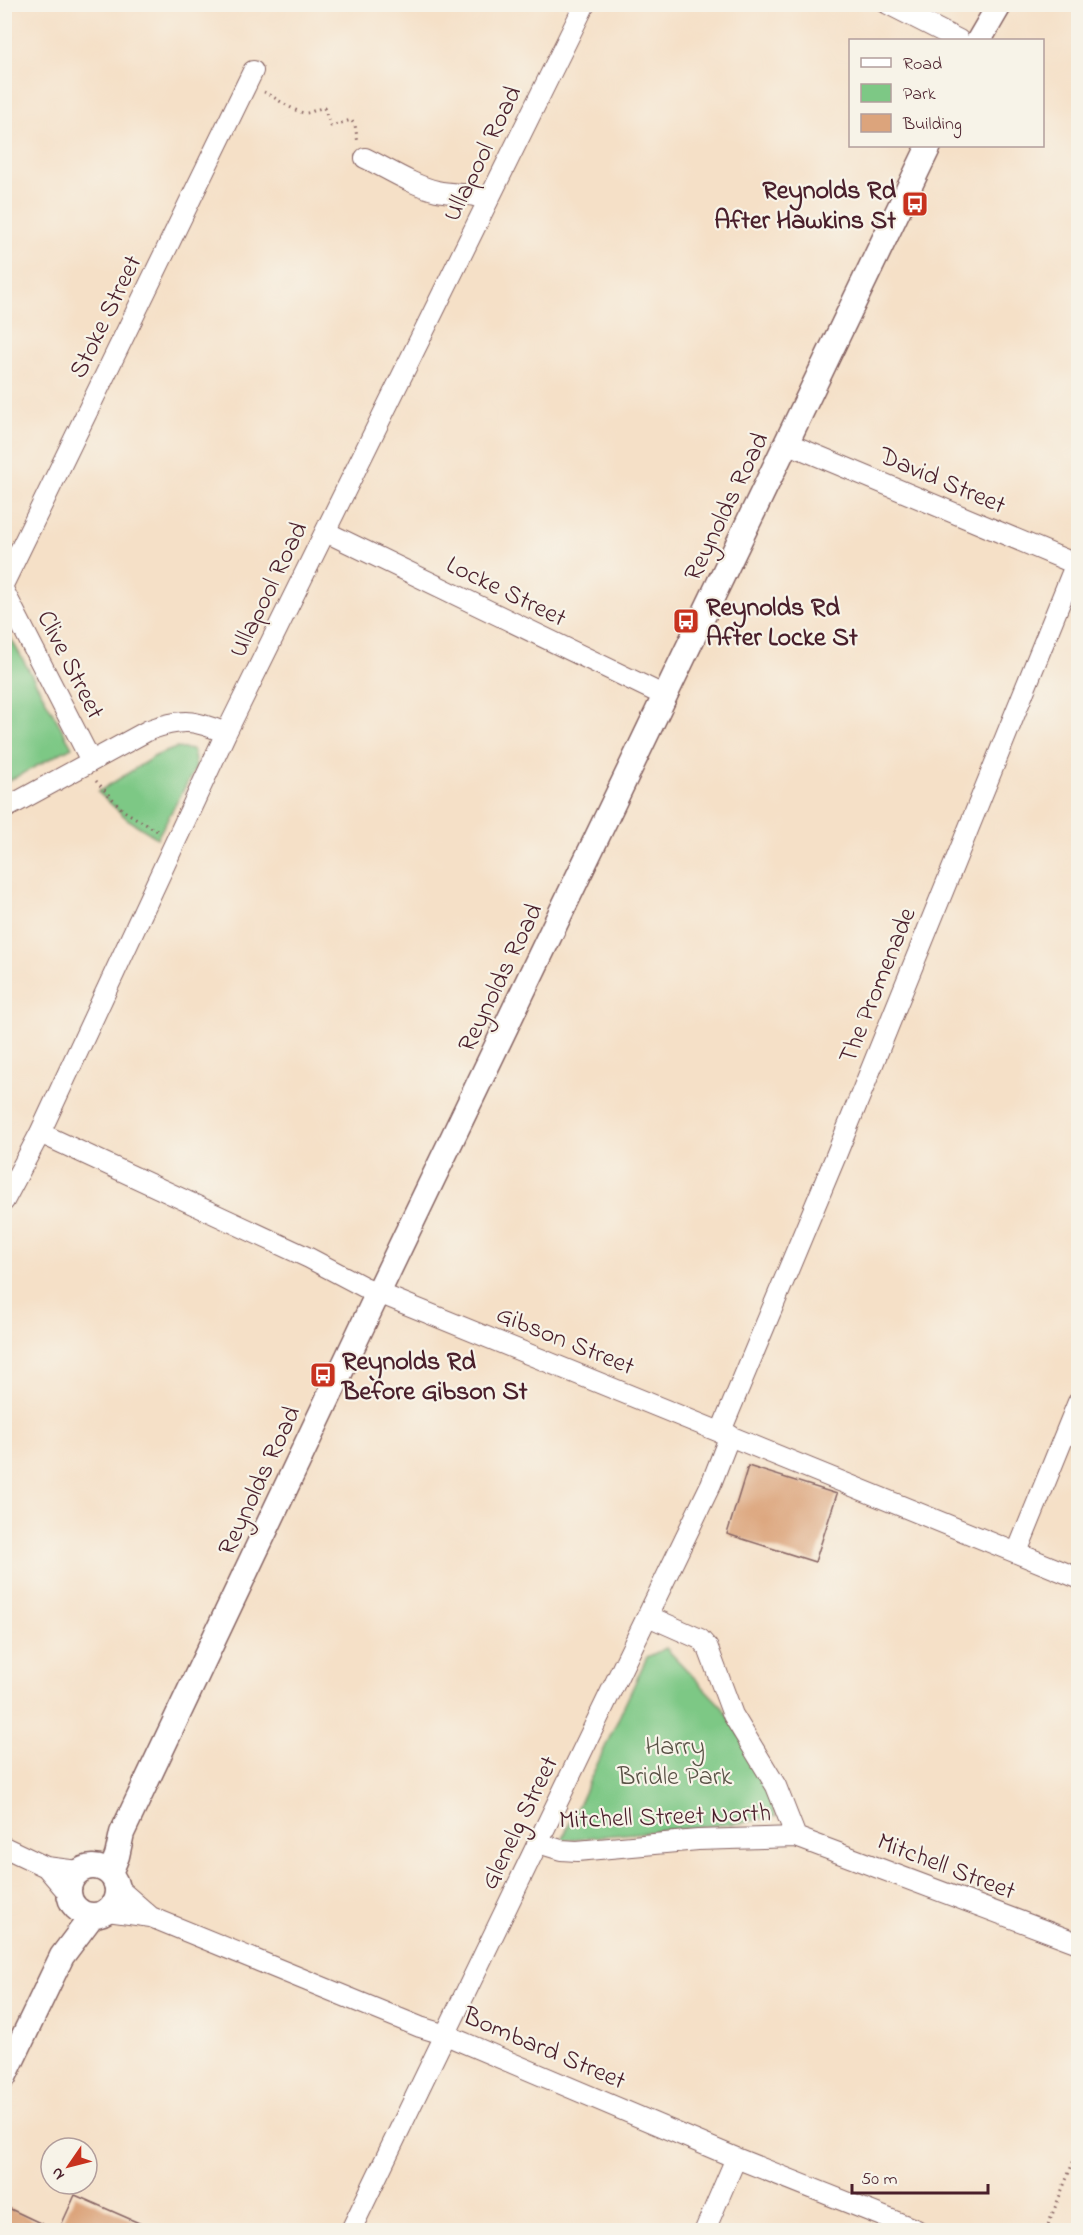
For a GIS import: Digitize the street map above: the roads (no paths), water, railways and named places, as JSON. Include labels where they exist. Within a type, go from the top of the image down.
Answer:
[{"type":"street","name":"Ullapool Road","points":[[4,1201],[40,1133],[226,733],[585,4]]},
{"type":"street","points":[[888,4],[957,39]]},
{"type":"street","points":[[980,39],[1000,4]]},
{"type":"street","name":"Stoke Street","points":[[4,584],[252,71]]},
{"type":"street","name":"Reynolds Road","points":[[114,1880],[122,1833],[378,1293],[929,147]]},
{"type":"street","points":[[365,158],[422,187],[474,194],[487,200]]},
{"type":"street","name":"David Street","points":[[788,443],[1078,562]]},
{"type":"street","name":"Locke Street","points":[[326,532],[665,696]]},
{"type":"street","name":"The Promenade","points":[[725,1433],[1078,562]]},
{"type":"street","name":"Clive Street","points":[[4,591],[91,761]]},
{"type":"street","points":[[4,809],[149,730],[165,724],[192,721],[226,733]]},
{"type":"street","name":"Gibson Street","points":[[40,1133],[309,1258],[364,1287],[1078,1578]]},
{"type":"street","points":[[1017,1552],[1078,1402]]},
{"type":"street","name":"Glenelg Street","points":[[351,2230],[711,1484],[725,1433]]},
{"type":"street","points":[[648,1616],[700,1639],[708,1648],[733,1715],[777,1786],[796,1837]]},
{"type":"street","name":"Reynolds Road","points":[[82,1869],[106,1851],[122,1833]]},
{"type":"street","name":"Mitchell Street North","points":[[538,1843],[561,1850],[577,1851],[698,1840],[796,1837]]},
{"type":"street","name":"Mitchell Street","points":[[796,1837],[1078,1943]]},
{"type":"street","points":[[4,1847],[46,1867],[82,1869],[95,1866],[114,1880],[114,1905],[100,1913],[62,1956],[4,2077]]},
{"type":"street","points":[[46,1867],[77,1909],[100,1913]]},
{"type":"street","points":[[62,1956],[70,1898],[69,1885],[82,1869]]},
{"type":"street","name":"Bombard Street","points":[[114,1880],[151,1917]]},
{"type":"street","name":"Bombard Street","points":[[100,1913],[151,1917],[420,2027],[446,2035],[736,2158],[917,2230]]},
{"type":"street","points":[[705,2230],[736,2158]]},
{"type":"place","name":"Reynolds Rd After Hawkins St","points":[[915,204]]},
{"type":"place","name":"Reynolds Rd After Locke St","points":[[686,621]]},
{"type":"place","name":"Reynolds Rd Before Gibson St","points":[[323,1375]]},
{"type":"park label","name":"Harry Bridle Park","points":[[675,1760]]}]
